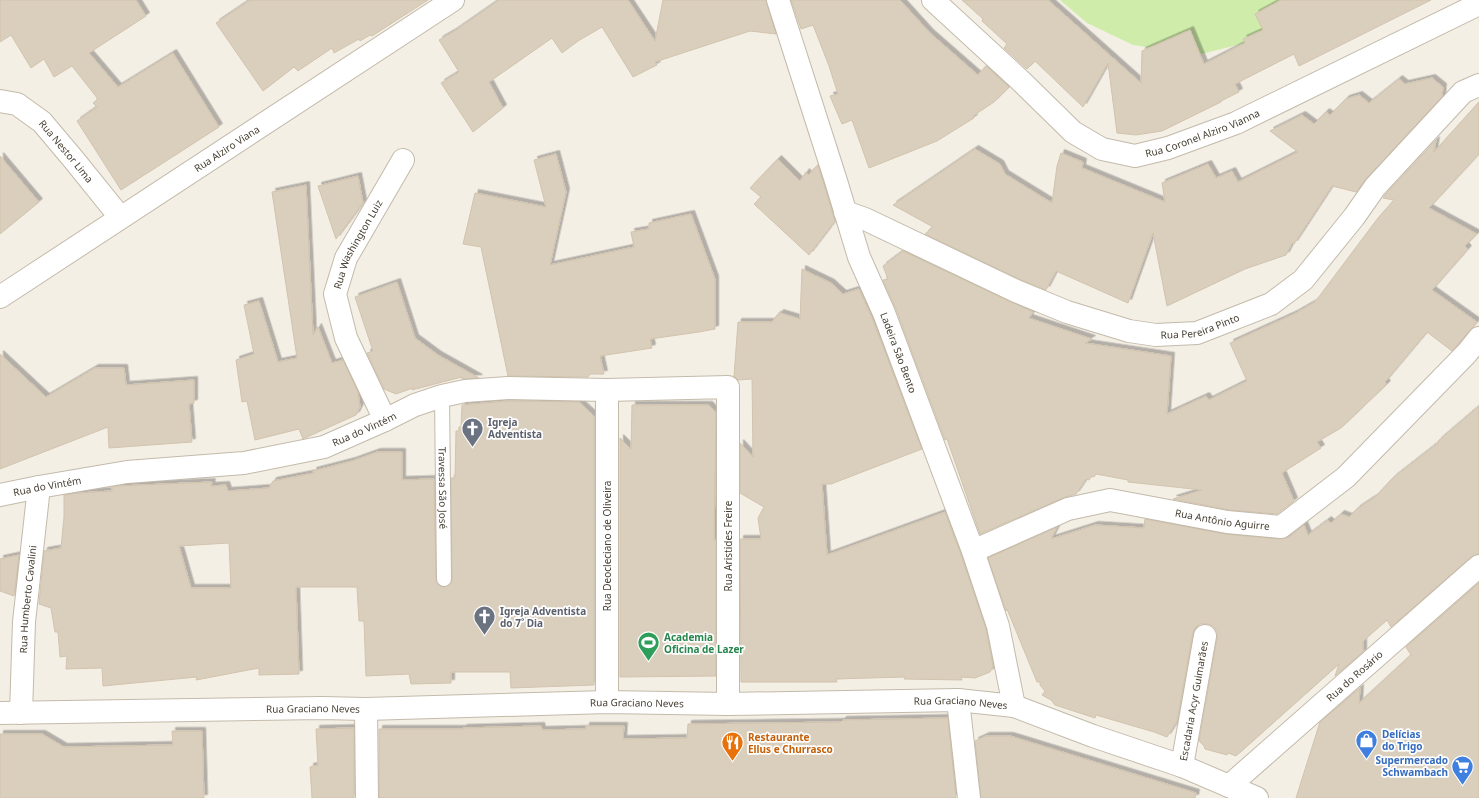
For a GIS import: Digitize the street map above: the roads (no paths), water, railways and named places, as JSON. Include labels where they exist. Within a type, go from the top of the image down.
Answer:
[{"type":"street","name":"Rua Alziro Viana","points":[[0,297],[453,0]]},
{"type":"street","name":"Ladeira São Bento","points":[[778,0],[859,257],[884,313],[973,551],[998,626],[1014,706]]},
{"type":"street","name":"Rua Coronel Alziro Vianna","points":[[934,0],[1073,132],[1102,149],[1135,156],[1168,148],[1236,123],[1479,4]]},
{"type":"street","name":"Rua Pereira Pinto","points":[[845,212],[865,219],[1016,291],[1067,312],[1129,331],[1156,334],[1196,333],[1271,304],[1303,280],[1354,217],[1375,187],[1463,92],[1479,85]]},
{"type":"street","name":"Rua Nestor Lima","points":[[0,101],[17,104],[42,122],[120,217]]},
{"type":"street","name":"Rua Washington Luiz","points":[[385,420],[346,338],[335,294],[346,258],[402,160]]},
{"type":"street","name":"Rua Antônio Aguirre","points":[[973,551],[1068,509],[1110,500],[1227,522],[1281,527],[1346,477],[1467,353],[1479,338]]},
{"type":"street","name":"Rua do Vintém","points":[[0,495],[127,472],[244,463],[324,447],[415,405],[442,396],[465,391],[508,388],[607,390],[728,387]]},
{"type":"street","name":"Rua Aristides Freire","points":[[728,387],[728,704]]},
{"type":"street","name":"Rua Deocleciano de Oliveira","points":[[607,390],[607,702]]},
{"type":"street","name":"Rua Humberto Cavalini","points":[[10,713],[24,622],[39,487]]},
{"type":"street","name":"Rua do Rosário","points":[[1229,786],[1478,568]]},
{"type":"street","name":"Escadaria Acyr Guimarães","points":[[1182,766],[1205,636]]},
{"type":"street","name":"Rua Graciano Neves","points":[[10,713],[322,708],[366,709],[607,702],[728,704],[958,700],[1014,706],[1093,736],[1182,766],[1258,798]]},
{"type":"street","points":[[958,700],[970,798]]},
{"type":"street","points":[[366,709],[367,798]]},
{"type":"lane","name":"Travessa São José","points":[[442,396],[444,579]]},
{"type":"place","name":"Igreja Adventista","points":[[472,448]]},
{"type":"place","name":"Igreja Adventista do 7˚ Dia","points":[[485,636]]},
{"type":"place","name":"Academia Oficina de Lazer","points":[[649,662]]},
{"type":"place","name":"Delícias do Trigo","points":[[1366,760]]},
{"type":"place","name":"Restaurante Ellus e Churrasco","points":[[733,762]]},
{"type":"place","name":"Supermercado Schwambach","points":[[1463,786]]}]
